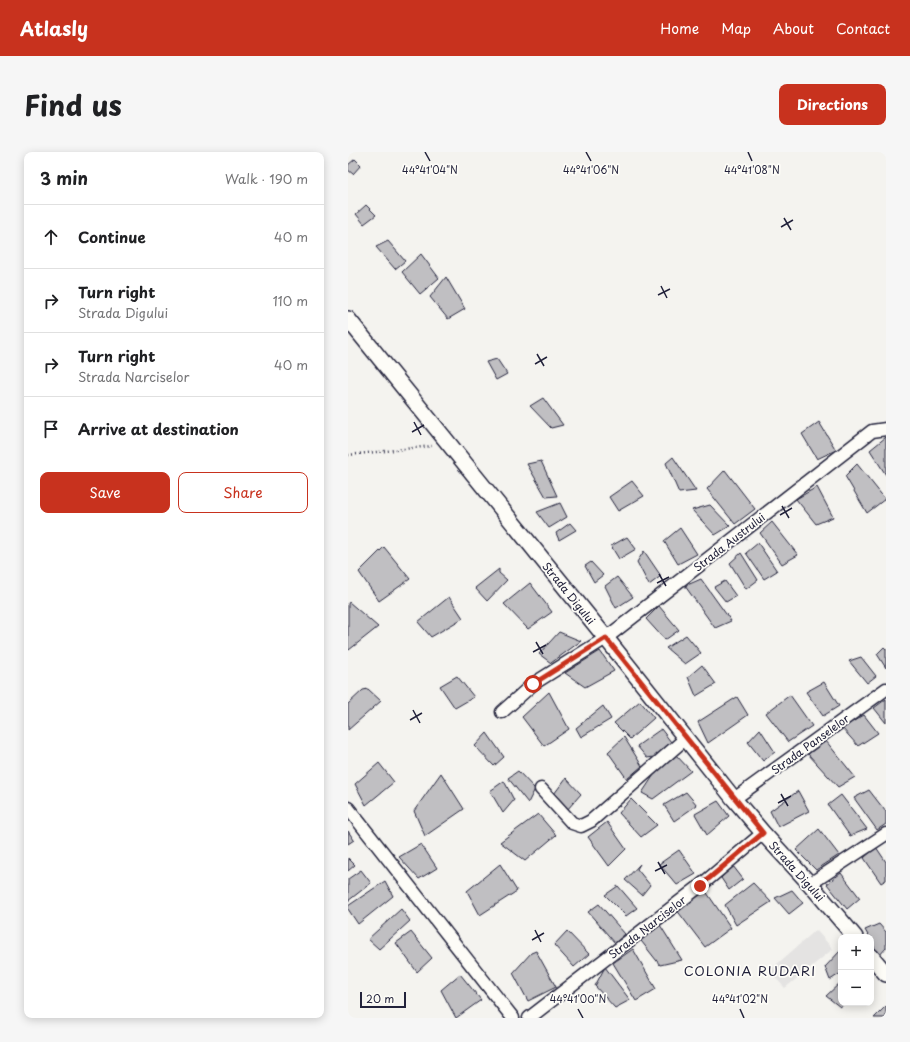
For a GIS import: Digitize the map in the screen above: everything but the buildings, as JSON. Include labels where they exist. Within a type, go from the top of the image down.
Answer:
[{"type":"street","name":"Strada Digului","points":[[348,319],[734,798],[852,934]]},
{"type":"street","name":"Strada Austrului","points":[[502,712],[533,684],[606,638],[872,431],[886,429]]},
{"type":"street","name":"Strada Panselelor","points":[[734,798],[886,689]]},
{"type":"street","points":[[541,789],[572,822],[581,826],[591,821],[686,738]]},
{"type":"street","points":[[348,808],[513,1018]]},
{"type":"street","name":"Strada Narciselor","points":[[529,1018],[700,886],[763,833]]},
{"type":"street","points":[[810,884],[886,834]]},
{"type":"street","points":[[874,960],[886,974]]},
{"type":"path","points":[[348,455],[448,444]]},
{"type":"shaded area","points":[[816,930],[833,949],[785,988],[769,971]]},
{"type":"district","name":"COLONIA RUDARI","points":[[750,970]]},
{"type":"route","points":[[533,684],[606,638],[763,833],[700,886]]}]
